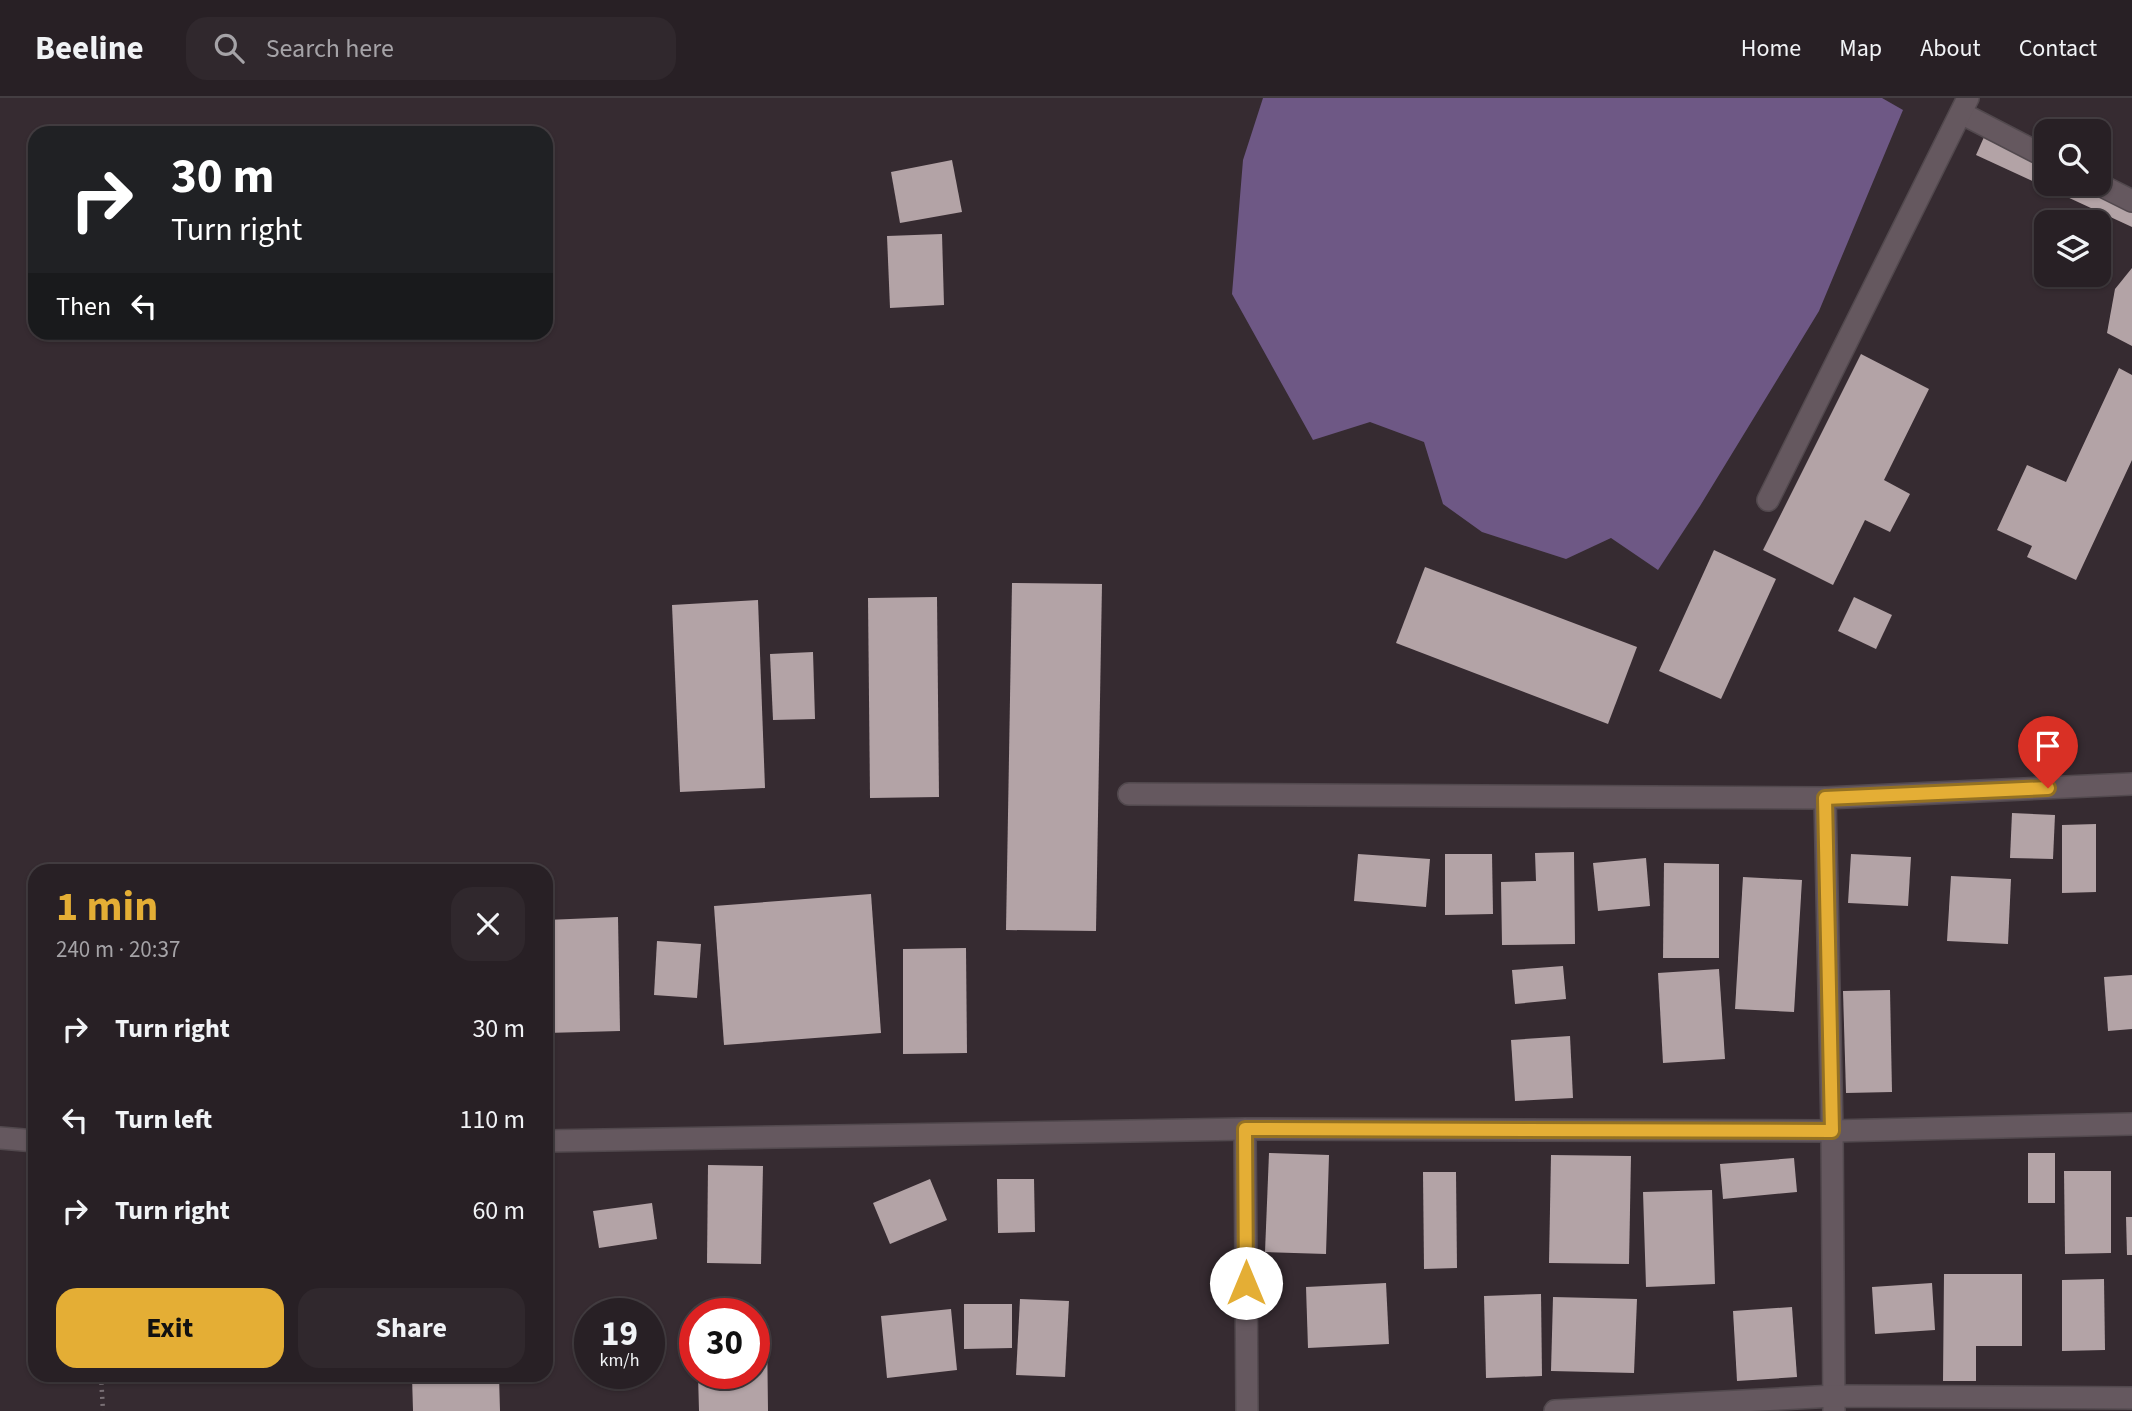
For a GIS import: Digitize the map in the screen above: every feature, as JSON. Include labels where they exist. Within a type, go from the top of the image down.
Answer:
[{"type":"street","points":[[1768,500],[1964,106],[2034,150]]},
{"type":"street","points":[[2111,190],[2132,201]]},
{"type":"street","points":[[1129,794],[1825,798],[2132,784]]},
{"type":"street","points":[[1825,798],[1834,1404]]},
{"type":"street","points":[[553,1141],[1245,1129],[1832,1131],[2132,1125]]},
{"type":"street","points":[[1245,1129],[1247,1411]]},
{"type":"street","points":[[0,1138],[28,1140]]},
{"type":"street","points":[[1555,1411],[2132,1398]]},
{"type":"path","points":[[101,1382],[103,1411]]},
{"type":"shaded area","points":[[1263,98],[1882,98],[1903,110],[1819,311],[1658,570],[1611,538],[1566,559],[1482,532],[1443,504],[1424,442],[1370,422],[1313,440],[1232,294],[1243,160]]},
{"type":"building","points":[[1984,137],[2034,160],[2034,182],[1976,155]]},
{"type":"building","points":[[952,160],[962,212],[900,223],[891,172]]},
{"type":"building","points":[[2065,196],[2110,196],[2132,206],[2132,227],[2111,217],[2111,210],[2095,210]]},
{"type":"building","points":[[942,234],[944,305],[890,308],[887,236]]},
{"type":"building","points":[[2132,268],[2132,346],[2107,333],[2115,289]]},
{"type":"building","points":[[1861,354],[1929,389],[1884,480],[1910,494],[1890,532],[1865,520],[1833,585],[1763,550]]},
{"type":"building","points":[[2119,368],[2132,375],[2132,460],[2076,580],[2027,557],[2032,546],[1997,530],[2027,465],[2066,482]]},
{"type":"building","points":[[1714,550],[1776,579],[1721,699],[1659,671]]},
{"type":"building","points":[[1425,567],[1637,647],[1608,724],[1396,643]]},
{"type":"building","points":[[1012,583],[1102,584],[1096,931],[1006,930]]},
{"type":"building","points":[[937,597],[939,797],[870,798],[868,598]]},
{"type":"building","points":[[1854,597],[1892,615],[1876,649],[1838,631]]},
{"type":"building","points":[[758,600],[765,788],[680,792],[672,605]]},
{"type":"building","points":[[813,652],[815,719],[773,720],[770,654]]},
{"type":"building","points":[[2012,813],[2055,815],[2053,859],[2010,858]]},
{"type":"building","points":[[2096,824],[2096,892],[2062,893],[2062,825]]},
{"type":"building","points":[[1574,852],[1575,944],[1502,945],[1501,882],[1536,881],[1535,853]]},
{"type":"building","points":[[1358,854],[1430,859],[1426,907],[1354,901]]},
{"type":"building","points":[[1445,854],[1492,854],[1493,914],[1445,915]]},
{"type":"building","points":[[1851,854],[1911,857],[1908,906],[1848,903]]},
{"type":"building","points":[[1646,858],[1650,906],[1598,911],[1593,863]]},
{"type":"building","points":[[1664,863],[1719,864],[1719,958],[1663,958]]},
{"type":"building","points":[[1951,876],[2011,879],[2008,944],[1947,941]]},
{"type":"building","points":[[1743,877],[1802,880],[1794,1012],[1735,1009]]},
{"type":"building","points":[[871,894],[881,1033],[724,1045],[714,906]]},
{"type":"building","points":[[618,917],[620,1031],[553,1033],[553,920]]},
{"type":"building","points":[[657,941],[701,944],[697,998],[654,995]]},
{"type":"building","points":[[966,948],[967,1053],[903,1054],[903,949]]},
{"type":"building","points":[[1563,966],[1566,999],[1515,1004],[1512,970]]},
{"type":"building","points":[[1719,969],[1725,1059],[1663,1063],[1658,973]]},
{"type":"building","points":[[2132,975],[2132,1029],[2108,1031],[2104,977]]},
{"type":"building","points":[[1890,990],[1892,1092],[1846,1093],[1843,991]]},
{"type":"building","points":[[1570,1036],[1573,1098],[1515,1101],[1511,1040]]},
{"type":"building","points":[[1269,1153],[1329,1155],[1326,1254],[1265,1252]]},
{"type":"building","points":[[2028,1153],[2055,1153],[2055,1203],[2028,1203]]},
{"type":"building","points":[[1551,1155],[1631,1156],[1629,1264],[1549,1263]]},
{"type":"building","points":[[1794,1158],[1797,1192],[1723,1199],[1720,1164]]},
{"type":"building","points":[[708,1165],[763,1166],[761,1264],[707,1263]]},
{"type":"building","points":[[2064,1171],[2111,1171],[2111,1253],[2065,1254]]},
{"type":"building","points":[[1423,1172],[1456,1172],[1457,1268],[1424,1269]]},
{"type":"building","points":[[930,1179],[947,1220],[890,1244],[873,1203]]},
{"type":"building","points":[[997,1179],[1034,1179],[1035,1232],[998,1233]]},
{"type":"building","points":[[1712,1190],[1715,1284],[1646,1287],[1643,1192]]},
{"type":"building","points":[[652,1203],[657,1239],[599,1248],[593,1211]]},
{"type":"building","points":[[2126,1217],[2132,1217],[2132,1255],[2127,1255]]},
{"type":"building","points":[[1944,1274],[2022,1274],[2022,1346],[1976,1346],[1976,1381],[1943,1381]]},
{"type":"building","points":[[2104,1279],[2105,1350],[2062,1351],[2062,1280]]},
{"type":"building","points":[[1386,1283],[1389,1344],[1308,1348],[1306,1287]]},
{"type":"building","points":[[1932,1283],[1935,1330],[1875,1334],[1872,1287]]},
{"type":"building","points":[[1541,1294],[1542,1376],[1486,1378],[1484,1296]]},
{"type":"building","points":[[1553,1297],[1637,1299],[1634,1373],[1551,1371]]},
{"type":"building","points":[[1020,1299],[1069,1301],[1065,1377],[1016,1375]]},
{"type":"building","points":[[964,1304],[1012,1304],[1012,1348],[964,1349]]},
{"type":"building","points":[[1792,1307],[1797,1377],[1737,1381],[1733,1311]]},
{"type":"building","points":[[951,1309],[957,1370],[887,1378],[881,1316]]},
{"type":"building","points":[[412,1382],[499,1382],[500,1411],[413,1411]]},
{"type":"building","points":[[698,1389],[768,1389],[768,1411],[699,1411]]},
{"type":"route","points":[[1246,1283],[1245,1129],[1832,1131],[1825,798],[2048,788]]}]
